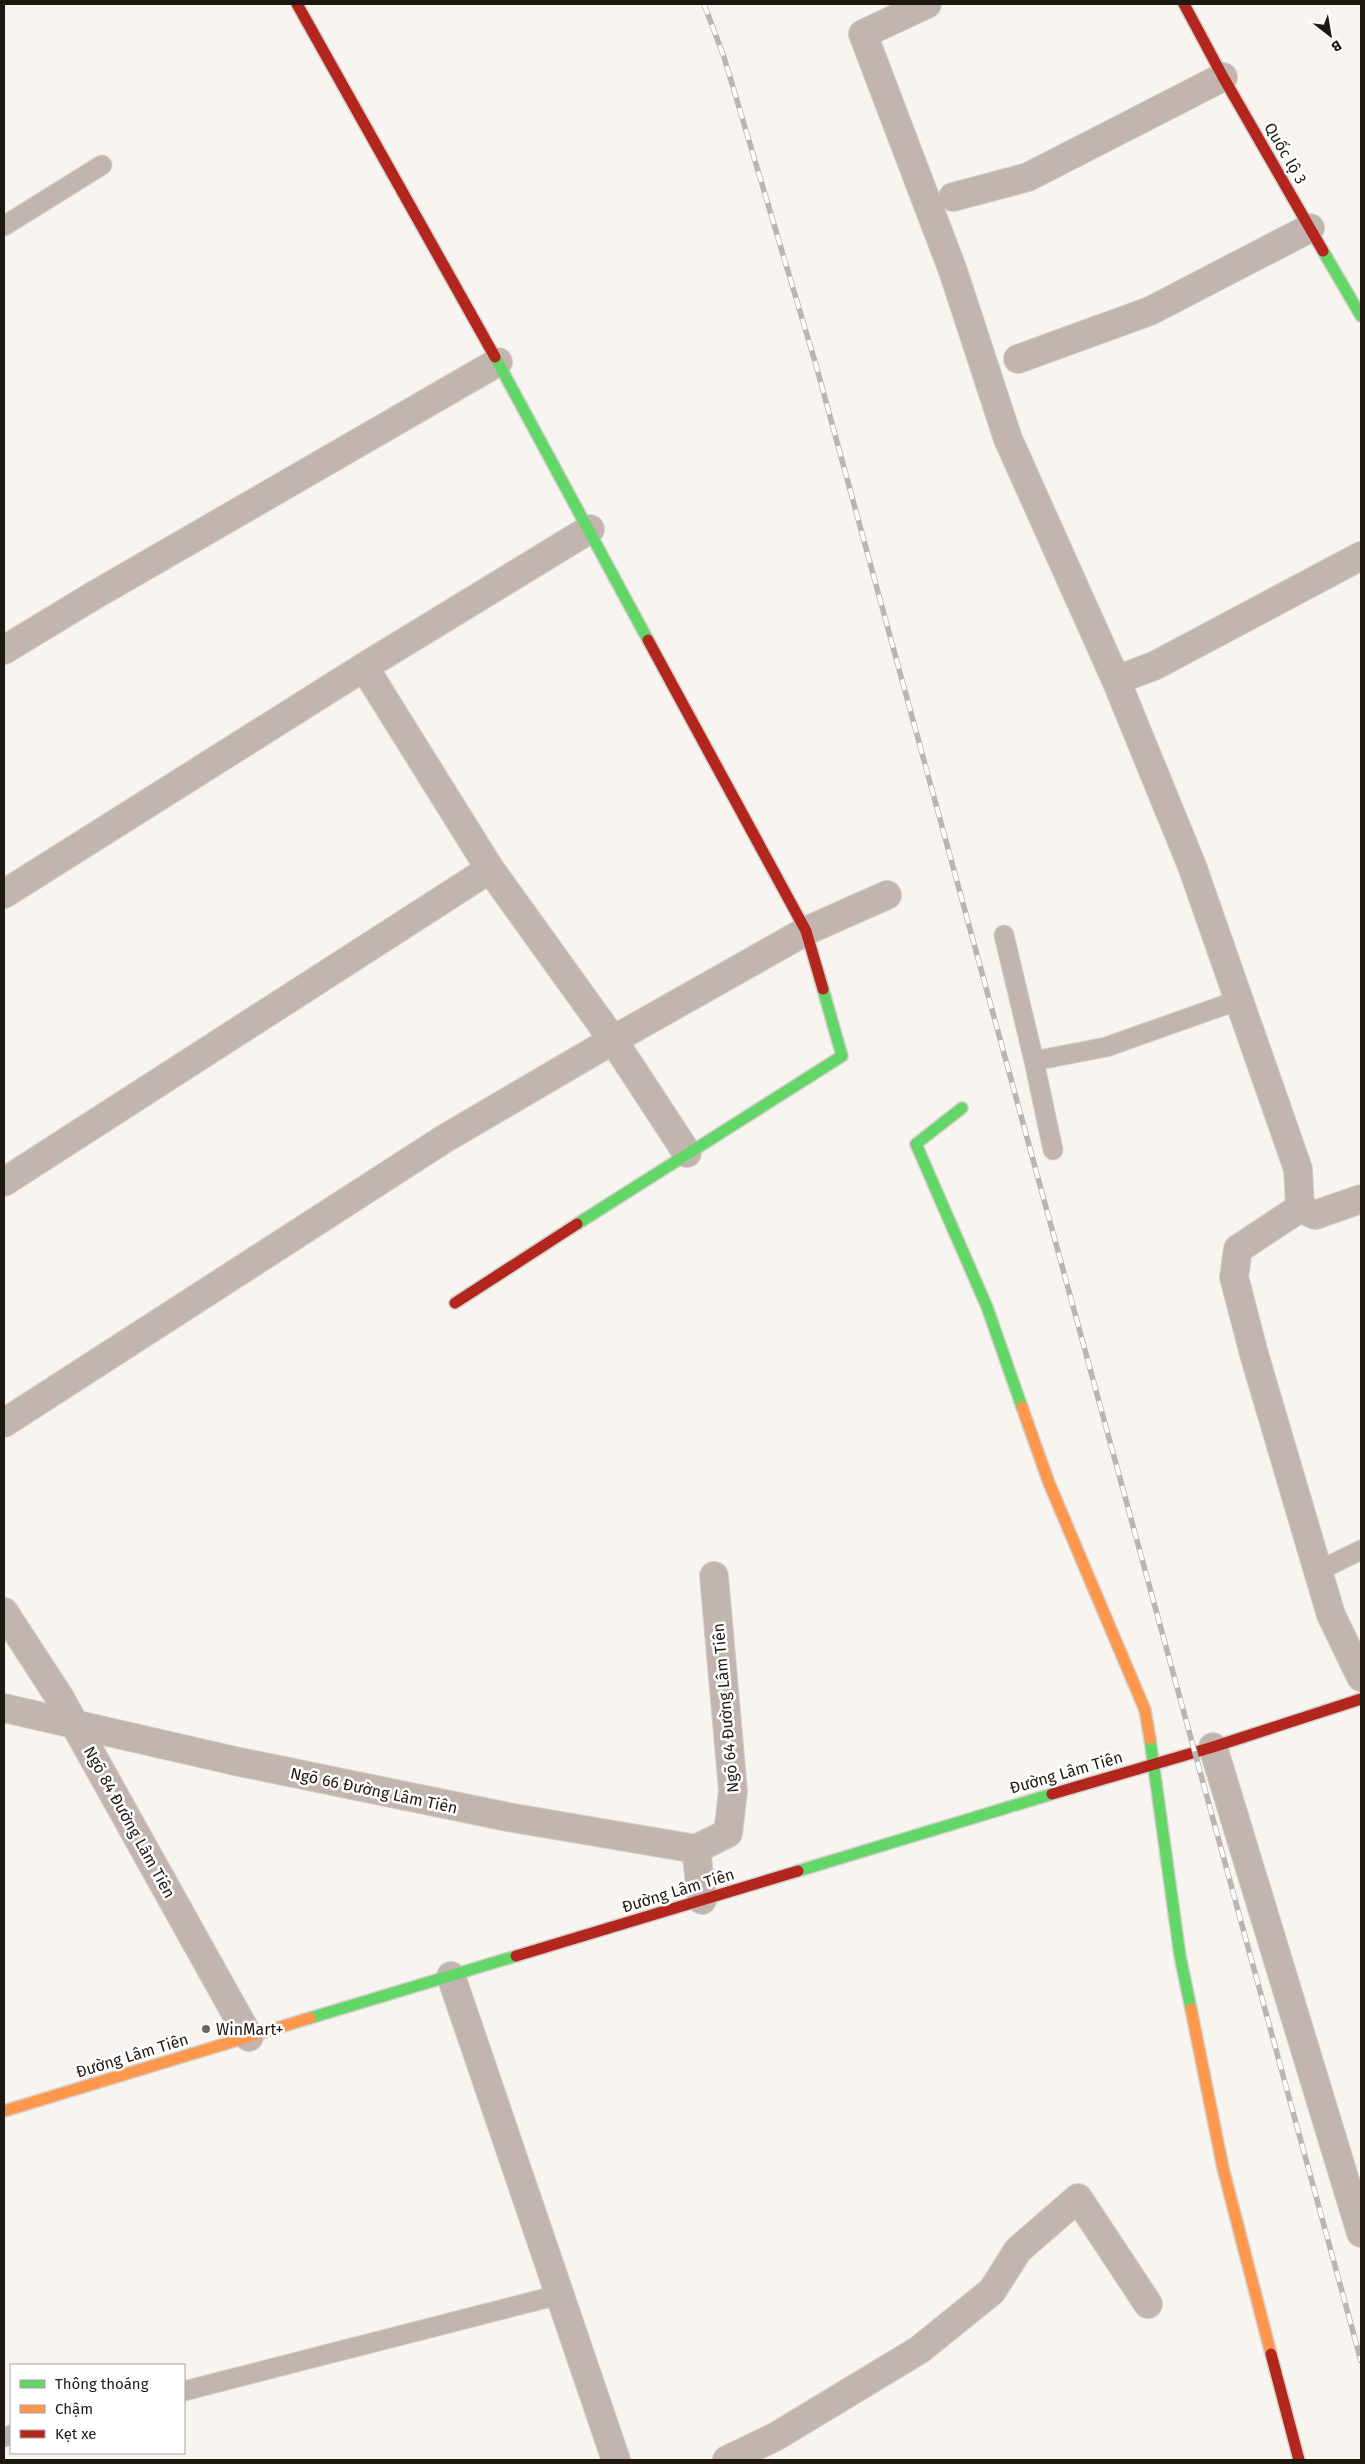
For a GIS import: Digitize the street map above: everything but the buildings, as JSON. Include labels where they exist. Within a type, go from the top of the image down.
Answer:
[{"type":"main road","points":[[296,4],[590,529],[806,931],[842,1056],[687,1153],[455,1303]]},
{"type":"main road","name":"Quốc lộ 3","points":[[1184,4],[1223,77],[1361,316]]},
{"type":"main road","points":[[962,1108],[916,1144],[986,1307],[1049,1483],[1146,1710],[1155,1763],[1180,1956],[1223,2168],[1299,2460]]},
{"type":"main road","name":"Đường Lâm Tiên","points":[[4,2110],[1213,1747],[1361,1699]]},
{"type":"street","points":[[927,4],[863,34],[953,271],[1008,439],[1116,680],[1192,866],[1298,1169],[1300,1208]]},
{"type":"street","points":[[953,198],[1028,177],[1223,77]]},
{"type":"street","points":[[1018,359],[1150,311],[1310,228]]},
{"type":"street","points":[[4,650],[93,596],[498,362]]},
{"type":"street","points":[[4,894],[364,667],[590,529]]},
{"type":"street","points":[[1116,680],[1154,666],[1361,556]]},
{"type":"street","points":[[364,667],[490,869],[613,1040],[687,1153]]},
{"type":"street","points":[[4,1182],[490,869]]},
{"type":"street","points":[[4,1423],[444,1139],[613,1040],[806,931],[887,895]]},
{"type":"street","points":[[1300,1208],[1315,1215],[1361,1199]]},
{"type":"street","points":[[1300,1208],[1238,1249],[1234,1277],[1254,1354],[1331,1614],[1361,1677]]},
{"type":"street","name":"Ngõ 64 Đường Lâm Tiên","points":[[696,1849],[728,1832],[733,1791],[714,1576]]},
{"type":"street","name":"Ngõ 84 Đường Lâm Tiên","points":[[4,1612],[75,1725],[249,2037]]},
{"type":"street","name":"Ngõ 66 Đường Lâm Tiên","points":[[4,1708],[236,1761],[508,1817],[696,1849]]},
{"type":"street","points":[[1213,1747],[1361,2233]]},
{"type":"street","points":[[696,1849],[702,1900]]},
{"type":"street","points":[[451,1976],[558,2295],[616,2460]]},
{"type":"street","points":[[728,2460],[775,2437],[919,2350],[992,2291],[1018,2250],[1078,2198],[1148,2304]]},
{"type":"lane","points":[[4,226],[102,165]]},
{"type":"lane","points":[[1004,935],[1053,1150]]},
{"type":"lane","points":[[1034,1061],[1106,1047],[1239,1000]]},
{"type":"lane","points":[[1318,1571],[1361,1550]]},
{"type":"lane","points":[[185,2391],[558,2295]]},
{"type":"railway","points":[[704,4],[724,57],[816,365],[1361,2361]]},
{"type":"traffic: fast","points":[[1323,251],[1361,316]]},
{"type":"traffic: fast","points":[[495,357],[648,640]]},
{"type":"traffic: fast","points":[[577,1224],[842,1056],[823,989]]},
{"type":"traffic: fast","points":[[962,1108],[916,1144],[987,1307],[1022,1407]]},
{"type":"traffic: fast","points":[[1150,1739],[1180,1956],[1191,2009]]},
{"type":"traffic: fast","points":[[798,1871],[1052,1794]]},
{"type":"traffic: fast","points":[[310,2018],[516,1956]]},
{"type":"traffic: slow","points":[[1022,1407],[1049,1483],[1145,1710],[1150,1739]]},
{"type":"traffic: slow","points":[[1191,2009],[1223,2168],[1271,2354]]},
{"type":"traffic: slow","points":[[4,2111],[310,2018]]},
{"type":"traffic: jam","points":[[297,4],[495,357]]},
{"type":"traffic: jam","points":[[1184,4],[1223,77],[1323,251]]},
{"type":"traffic: jam","points":[[648,640],[806,931],[823,989]]},
{"type":"traffic: jam","points":[[455,1303],[577,1224]]},
{"type":"traffic: jam","points":[[1052,1794],[1213,1747],[1361,1699]]},
{"type":"traffic: jam","points":[[516,1956],[798,1871]]},
{"type":"traffic: jam","points":[[1271,2354],[1299,2460]]},
{"type":"place","name":"WinMart+","points":[[206,2029]]}]
